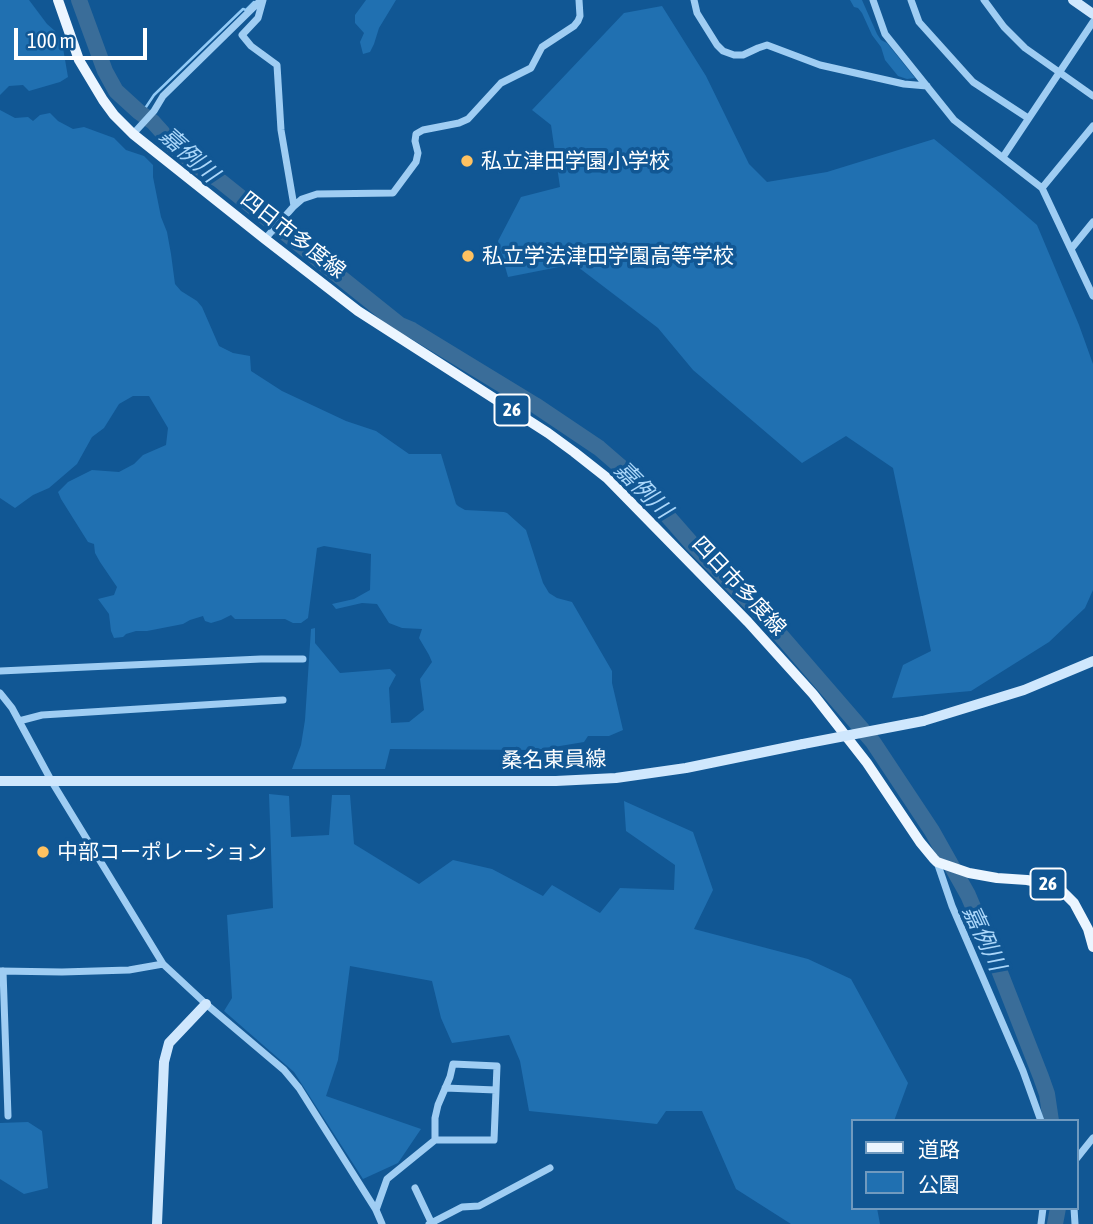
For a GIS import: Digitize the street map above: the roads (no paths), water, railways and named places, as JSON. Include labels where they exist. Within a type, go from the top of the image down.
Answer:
[{"type":"main road","name":"四日市多度線","points":[[58,0],[79,60],[103,100],[133,134],[268,236],[358,311],[548,433],[607,478],[748,622],[813,694],[867,763],[920,842],[937,862]]},
{"type":"main road","points":[[1073,0],[1093,15]]},
{"type":"main road","name":"桑名東員線","points":[[0,781],[556,781],[616,778],[686,768],[923,721],[1024,690],[1093,661]]},
{"type":"main road","name":"26","points":[[937,862],[969,873],[1057,886],[1074,903],[1088,929],[1093,947]]},
{"type":"main road","points":[[157,1224],[164,1062],[169,1043],[206,1003]]},
{"type":"street","points":[[133,134],[154,111],[163,96],[262,0]]},
{"type":"street","points":[[262,0],[258,18],[242,35],[251,46],[277,65],[281,130],[294,206]]},
{"type":"street","points":[[268,236],[302,199],[317,194],[393,193],[416,162],[416,134],[468,119],[501,83],[531,68],[542,47],[578,21],[579,0]]},
{"type":"street","points":[[694,0],[697,13],[723,51],[743,55],[766,45],[820,65],[904,84],[927,86]]},
{"type":"street","points":[[873,0],[885,34],[954,120],[1042,188],[1093,296]]},
{"type":"street","points":[[911,0],[919,22],[973,82],[1028,118]]},
{"type":"street","points":[[984,0],[1013,36],[1036,57],[1093,96]]},
{"type":"street","points":[[1003,157],[1093,22]]},
{"type":"street","points":[[1042,188],[1093,126]]},
{"type":"street","points":[[1071,249],[1093,222]]},
{"type":"street","points":[[0,671],[303,659]]},
{"type":"street","points":[[0,693],[12,708],[52,782],[163,964],[284,1070],[299,1088],[376,1210],[382,1224]]},
{"type":"street","points":[[19,721],[42,715],[283,700]]},
{"type":"street","points":[[937,862],[952,906],[1023,1071],[1040,1119]]},
{"type":"street","points":[[8,1116],[2,1046],[2,971],[129,970],[163,964]]},
{"type":"street","points":[[376,1210],[387,1179],[435,1140],[494,1140],[497,1066],[453,1064],[438,1105],[435,1140]]},
{"type":"street","points":[[445,1088],[496,1090]]},
{"type":"street","points":[[1079,1156],[1093,1138]]},
{"type":"street","points":[[415,1188],[431,1224],[462,1207],[479,1206],[550,1168]]},
{"type":"waterway","name":"嘉例川","points":[[79,0],[105,71],[116,91],[153,122],[168,142],[400,325],[535,405],[599,448],[636,480],[693,545],[770,623],[873,742],[932,831],[968,895],[990,947],[1047,1094],[1051,1119]]},
{"type":"waterway","points":[[139,112],[243,9],[246,10],[254,2]]},
{"type":"waterway","name":"嘉例川","points":[[1055,1224],[1058,1210]]},
{"type":"place","name":"私立津田学園小学校","points":[[467,161]]},
{"type":"place","name":"私立学法津田学園高等学校","points":[[468,256]]},
{"type":"place","name":"中部コーポレーション","points":[[43,852]]}]
